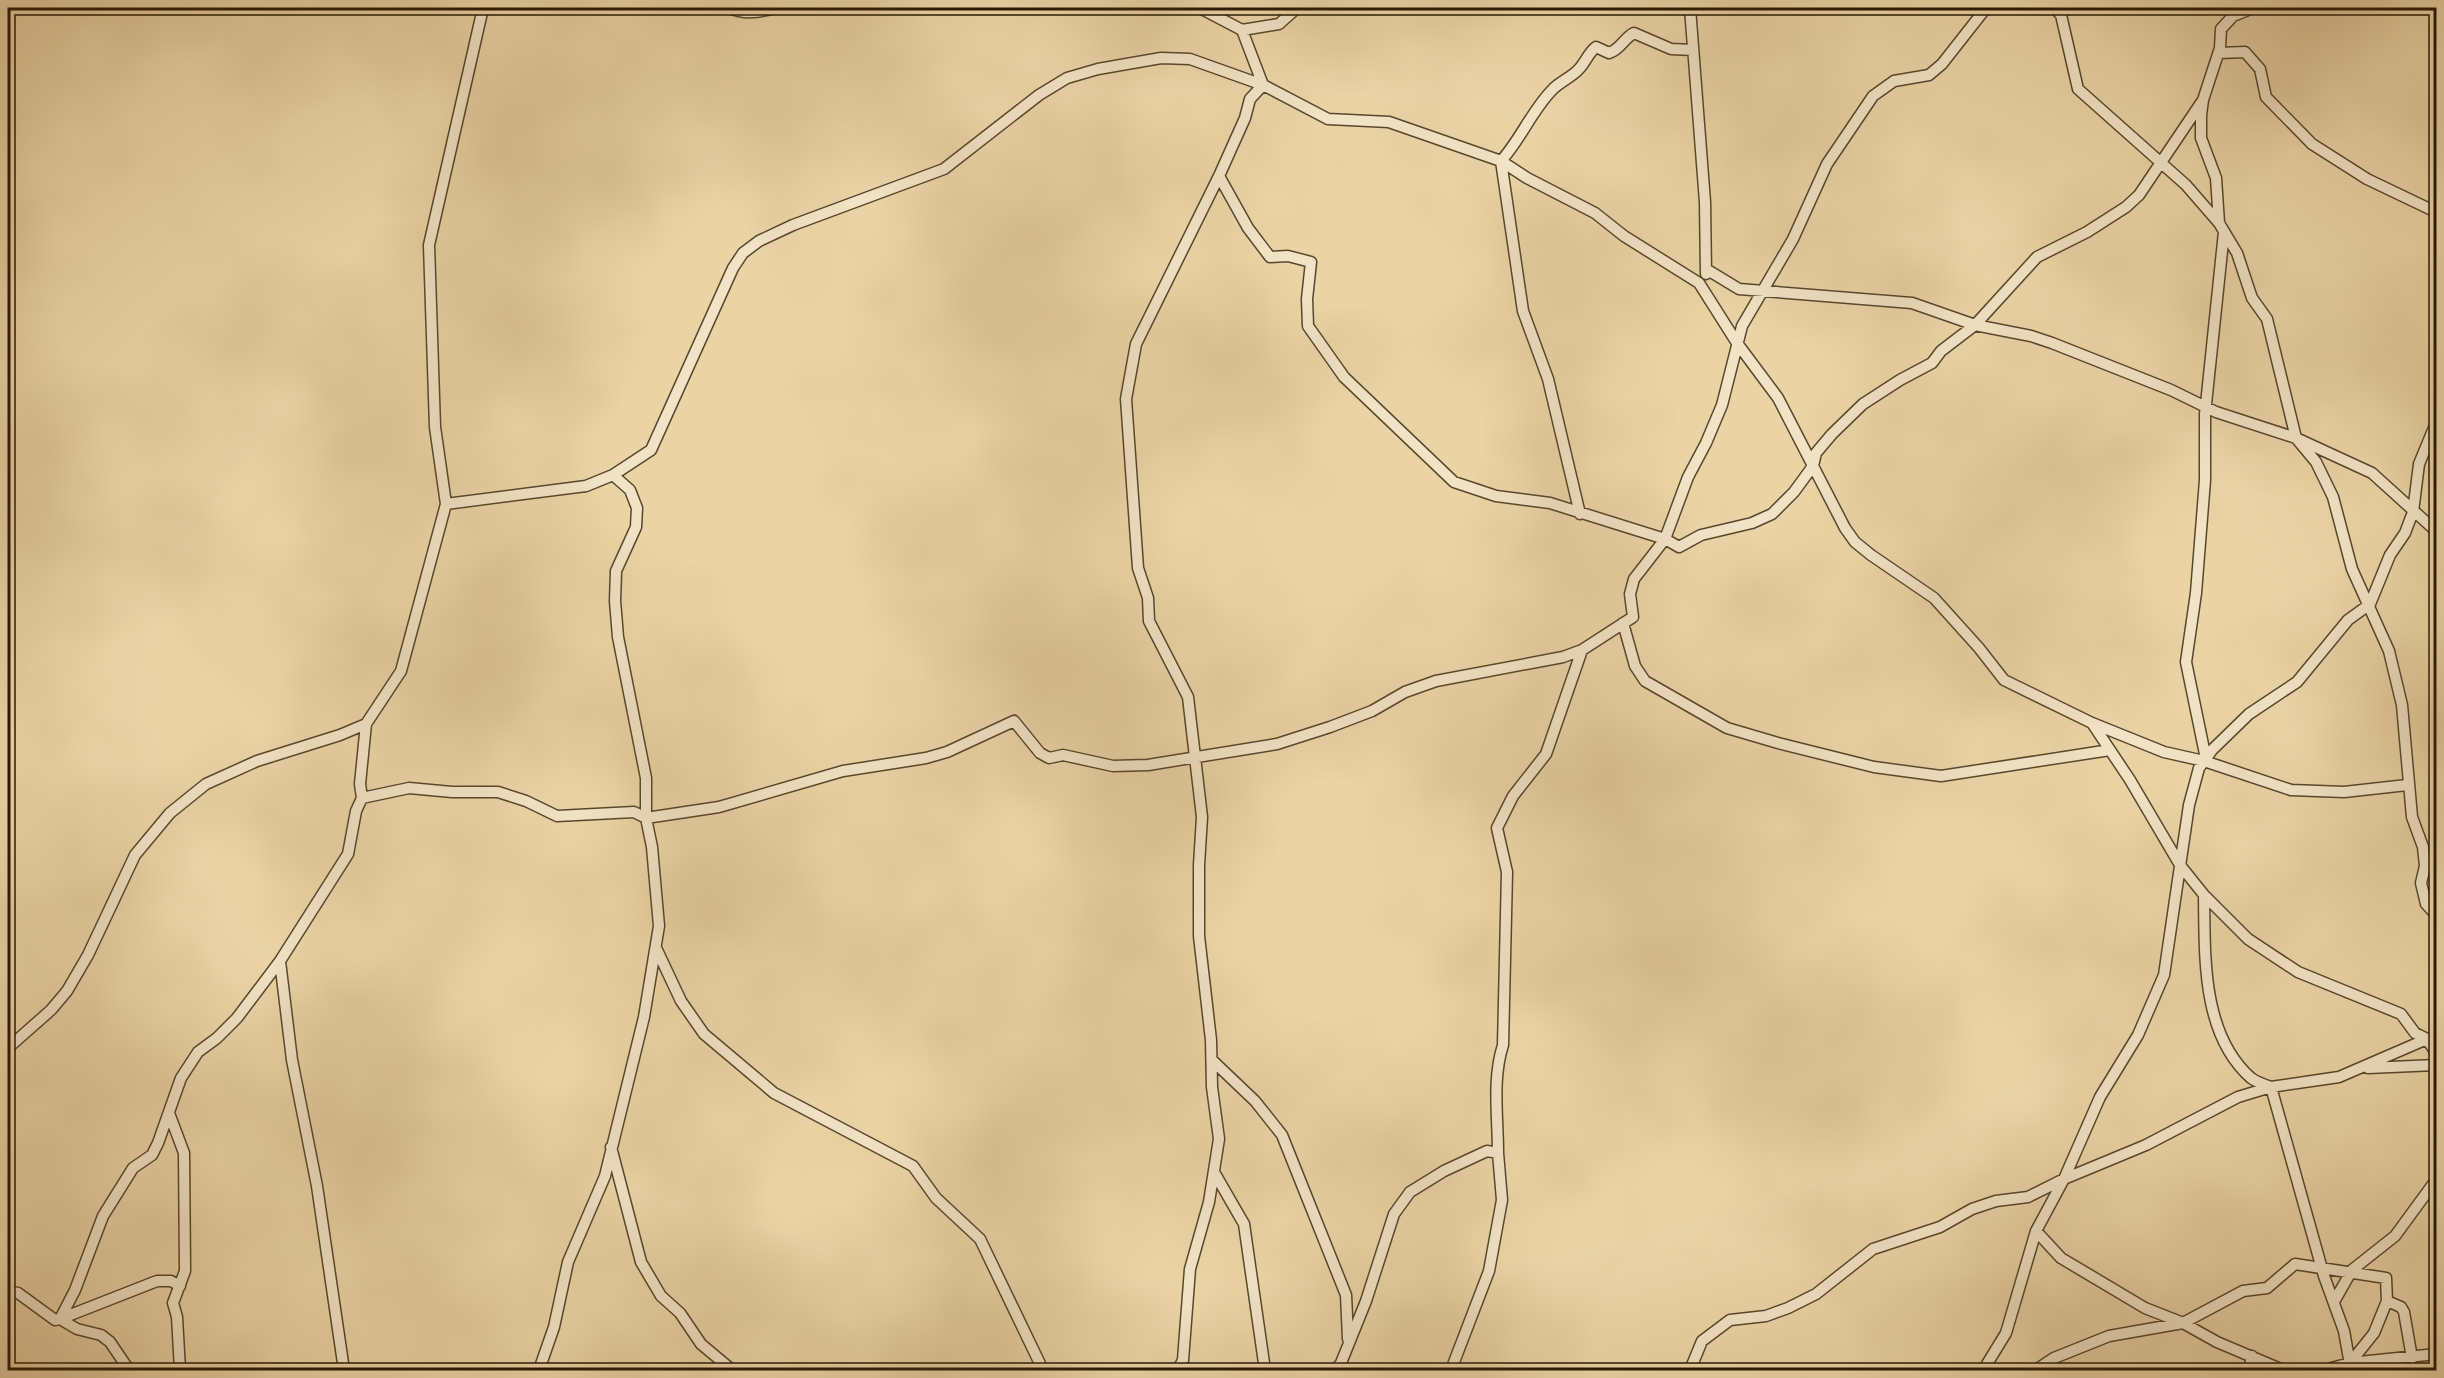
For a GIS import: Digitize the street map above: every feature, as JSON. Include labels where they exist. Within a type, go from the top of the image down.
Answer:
[{"type":"street","points":[[60,1319],[75,1290],[104,1216],[133,1168],[152,1155],[164,1130],[168,1110],[181,1078],[198,1052],[217,1038],[237,1018],[279,961],[348,854],[356,811],[362,798],[360,784],[366,724],[401,671],[446,504],[435,427],[429,245],[483,8]]},
{"type":"street","points":[[730,8],[739,12],[760,12],[775,8]]},
{"type":"street","points":[[1200,8],[1242,30],[1280,24],[1297,8]]},
{"type":"street","points":[[1690,8],[1705,202],[1706,290]]},
{"type":"street","points":[[362,798],[409,788],[452,792],[498,792],[526,801],[557,816],[634,812],[646,818],[719,807],[843,771],[926,758],[947,752],[1014,721],[1023,728],[1040,753],[1049,758],[1063,755],[1113,766],[1148,765],[1300,738],[1372,711],[1405,692],[1436,681],[1563,657],[1582,650],[1633,617],[1630,594],[1634,579],[1665,539],[1688,477],[1722,405],[1742,326],[1793,239],[1827,164],[1873,96],[1894,81],[1929,75],[1942,64],[1986,8]]},
{"type":"street","points":[[2054,8],[2061,15],[2078,89],[2186,185],[2222,228],[2237,253],[2252,298],[2267,319],[2296,438],[2316,462],[2333,497],[2352,569],[2370,604],[2397,677],[2402,705],[2407,785],[2412,817],[2423,847],[2426,866],[2421,883],[2426,904],[2436,915]]},
{"type":"street","points":[[2205,760],[2186,662],[2196,593],[2207,408],[2222,228],[2216,178],[2201,138],[2203,100],[2219,53],[2221,29],[2234,16],[2253,8]]},
{"type":"street","points":[[1242,30],[1263,85]]},
{"type":"street","points":[[1501,161],[1518,142],[1533,113],[1554,88],[1580,69],[1590,51],[1596,47],[1609,53],[1619,50],[1628,37],[1634,33],[1671,50],[1693,50]]},
{"type":"street","points":[[2219,53],[2245,52],[2260,69],[2266,97],[2312,144],[2367,178],[2436,212]]},
{"type":"street","points":[[446,504],[493,496],[519,496],[586,486],[613,475],[651,450],[734,268],[743,253],[759,241],[793,225],[944,169],[1039,95],[1067,78],[1098,69],[1161,58],[1190,59],[1263,85],[1328,119],[1389,122],[1501,161],[1527,178],[1594,213],[1624,236],[1699,283],[1706,290],[1737,343],[1778,398],[1845,528],[1855,542],[1934,598],[2004,680],[2092,723],[2164,752],[2205,760],[2291,790],[2344,792],[2407,785]]},
{"type":"street","points":[[1178,1371],[1183,1359],[1190,1269],[1214,1172],[1219,1139],[1212,1087],[1213,1061],[1199,936],[1202,817],[1188,697],[1149,621],[1148,598],[1138,568],[1126,399],[1136,344],[1219,177],[1245,118],[1250,99],[1263,85]]},
{"type":"street","points":[[1219,177],[1248,228],[1270,257],[1288,256],[1311,262],[1307,299],[1308,326],[1344,377],[1454,482],[1496,496],[1550,503],[1665,539],[1679,547],[1701,535],[1752,523],[1772,514],[1794,492],[1813,466],[1816,453],[1863,404],[1932,363],[1941,351],[1975,325],[2037,257],[2087,232],[2126,207],[2139,195],[2203,100]]},
{"type":"street","points":[[1501,161],[1523,311],[1548,379],[1580,514]]},
{"type":"street","points":[[1706,269],[1739,289],[1761,293],[1912,303],[1975,325],[2031,336],[2171,390],[2207,408],[2296,438],[2372,473],[2436,531]]},
{"type":"street","points":[[1987,1371],[1987,1364],[2006,1333],[2036,1231],[2064,1179],[2100,1098],[2138,1035],[2164,975],[2189,805],[2199,768],[2249,714],[2297,682],[2348,620],[2370,604],[2390,555],[2405,532],[2413,512],[2419,464],[2436,423]]},
{"type":"street","points":[[539,1371],[554,1328],[568,1262],[596,1202],[633,1068],[644,1017],[650,973],[657,950],[657,902],[646,818],[646,778],[618,637],[615,601],[616,571],[636,527],[637,508],[630,490],[613,475]]},
{"type":"street","points":[[1623,623],[1635,666],[1645,681],[1727,728],[1778,743],[1874,767],[1941,776],[2110,750]]},
{"type":"street","points":[[1451,1371],[1489,1271],[1502,1200],[1498,1153],[1497,1081],[1498,1060],[1503,1045],[1507,872],[1497,828],[1513,796],[1536,770],[1546,754],[1582,650]]},
{"type":"street","points":[[2092,723],[2180,865],[2204,895],[2248,939],[2298,972],[2401,1014],[2415,1033],[2427,1039],[2436,1053]]},
{"type":"street","points":[[8,1048],[51,1010],[67,990],[88,955],[135,855],[170,813],[206,784],[257,761],[340,735],[366,724]]},
{"type":"street","points":[[2204,895],[2205,949],[2215,1026],[2238,1063],[2252,1079],[2271,1087]]},
{"type":"street","points":[[657,950],[681,1001],[705,1034],[774,1093],[914,1166],[936,1198],[980,1239],[1043,1371]]},
{"type":"street","points":[[279,961],[292,1060],[317,1186],[344,1371]]},
{"type":"street","points":[[1690,1371],[1702,1341],[1730,1320],[1766,1316],[1788,1308],[1816,1294],[1873,1249],[1940,1227],[1972,1209],[1996,1201],[2028,1197],[2064,1179],[2146,1145],[2238,1097],[2271,1087],[2339,1077],[2427,1039]]},
{"type":"street","points":[[1213,1061],[1255,1101],[1282,1135],[1346,1295],[1348,1342]]},
{"type":"street","points":[[2356,1068],[2436,1065]]},
{"type":"street","points":[[2271,1087],[2321,1266],[2335,1300],[2351,1367]]},
{"type":"street","points":[[168,1110],[184,1153],[186,1255],[180,1286],[172,1302],[179,1328],[180,1371]]},
{"type":"street","points":[[611,1146],[641,1262],[661,1296],[680,1313],[701,1344],[732,1371]]},
{"type":"street","points":[[1335,1371],[1341,1363],[1366,1301],[1394,1214],[1410,1192],[1444,1171],[1487,1151],[1498,1153]]},
{"type":"street","points":[[1214,1172],[1244,1224],[1265,1371]]},
{"type":"street","points":[[2335,1300],[2351,1272],[2395,1236],[2436,1180]]},
{"type":"street","points":[[2036,1231],[2061,1258],[2145,1308],[2183,1323],[2217,1342],[2283,1371]]},
{"type":"street","points":[[2036,1371],[2054,1358],[2109,1336],[2183,1323],[2242,1291],[2267,1288],[2295,1264],[2321,1266],[2386,1278],[2387,1301],[2374,1333],[2351,1367]]},
{"type":"street","points":[[8,1291],[18,1293],[55,1320],[157,1281],[171,1281],[180,1286]]},
{"type":"street","points":[[2387,1301],[2401,1307],[2404,1312],[2412,1358]]},
{"type":"street","points":[[60,1319],[77,1329],[101,1335],[110,1342],[129,1371]]},
{"type":"street","points":[[2324,1371],[2436,1354]]},
{"type":"street","points":[[2249,1371],[2252,1356]]}]
